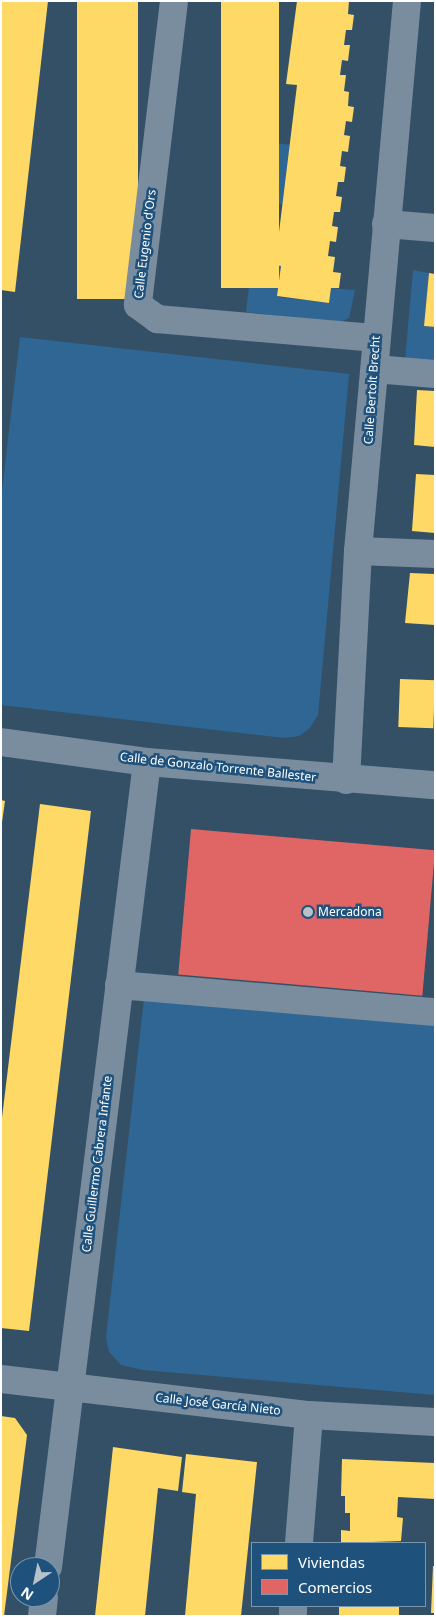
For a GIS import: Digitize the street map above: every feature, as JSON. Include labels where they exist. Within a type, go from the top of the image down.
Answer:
[{"type":"street","name":"Calle Eugenio d'Ors","points":[[174,1],[138,306],[157,319],[376,338]]},
{"type":"street","name":"Calle Bertolt Brecht","points":[[346,780],[358,551],[376,370],[376,338],[407,1]]},
{"type":"street","points":[[386,224],[435,228]]},
{"type":"street","points":[[376,370],[435,374]]},
{"type":"street","points":[[358,551],[435,554]]},
{"type":"street","name":"Calle de Gonzalo Torrente Ballester","points":[[1,742],[147,762],[346,780],[435,785]]},
{"type":"street","name":"Calle Guillermo Cabrera Infante","points":[[49,1557],[147,762]]},
{"type":"street","points":[[119,985],[435,1012]]},
{"type":"street","name":"Calle José García Nieto","points":[[1,1379],[309,1414],[435,1422]]},
{"type":"street","points":[[299,1542],[309,1414]]},
{"type":"shaded area","points":[[267,142],[290,145],[283,204],[260,202]]},
{"type":"shaded area","points":[[252,262],[281,266],[278,297],[329,303],[331,288],[355,290],[349,318],[338,323],[246,312]]},
{"type":"shaded area","points":[[413,270],[429,273],[424,326],[435,327],[435,362],[405,360]]},
{"type":"shaded area","points":[[20,337],[349,374],[318,715],[309,729],[299,736],[285,738],[1,705],[1,499]]},
{"type":"shaded area","points":[[144,999],[435,1025],[435,1395],[143,1370],[121,1365],[109,1352],[106,1337]]},
{"type":"building: Viviendas","points":[[1,1],[48,1],[15,292],[1,290]]},
{"type":"building: Viviendas","points":[[77,1],[138,1],[138,299],[77,299]]},
{"type":"building: Viviendas","points":[[221,1],[279,1],[279,288],[221,288]]},
{"type":"building: Viviendas","points":[[297,1],[349,1],[348,14],[354,15],[352,30],[346,30],[344,45],[350,45],[348,61],[342,60],[340,75],[346,75],[344,91],[349,92],[348,106],[354,107],[352,122],[346,121],[344,135],[350,136],[348,152],[342,151],[340,166],[346,167],[344,182],[338,182],[336,196],[342,197],[340,212],[334,212],[332,226],[338,227],[336,242],[330,241],[328,256],[335,257],[333,272],[341,273],[339,288],[331,288],[329,303],[277,296],[281,266],[275,265],[297,85],[286,84]]},
{"type":"building: Viviendas","points":[[429,273],[435,274],[435,327],[424,326]]},
{"type":"building: Viviendas","points":[[417,390],[435,391],[435,447],[414,445]]},
{"type":"building: Viviendas","points":[[416,474],[435,475],[435,533],[412,531]]},
{"type":"building: Viviendas","points":[[410,573],[435,574],[435,625],[405,623]]},
{"type":"building: Viviendas","points":[[400,679],[435,680],[433,728],[398,727]]},
{"type":"building: Viviendas","points":[[1,800],[5,801],[2,822],[1,822]]},
{"type":"building: Viviendas","points":[[40,804],[91,811],[29,1331],[1,1328],[1,1126]]},
{"type":"building: Viviendas","points":[[1,1416],[15,1418],[27,1435],[4,1616],[1,1616]]},
{"type":"building: Viviendas","points":[[113,1447],[182,1457],[178,1491],[158,1488],[145,1616],[95,1616]]},
{"type":"building: Viviendas","points":[[186,1454],[257,1462],[241,1616],[185,1616],[196,1494],[182,1492]]},
{"type":"building: Viviendas","points":[[342,1459],[435,1463],[435,1499],[398,1497],[397,1517],[403,1518],[401,1541],[341,1542],[341,1530],[350,1531],[350,1513],[345,1513],[345,1496],[341,1496]]},
{"type":"building: Viviendas","points":[[433,1566],[435,1566],[435,1613],[431,1613]]},
{"type":"building: Viviendas","points":[[339,1607],[399,1607],[399,1616],[339,1616]]},
{"type":"building: Comercios","name":"Mercadona","points":[[191,829],[435,850],[422,996],[178,974]]},
{"type":"place","name":"Mercadona","points":[[308,912]]}]
